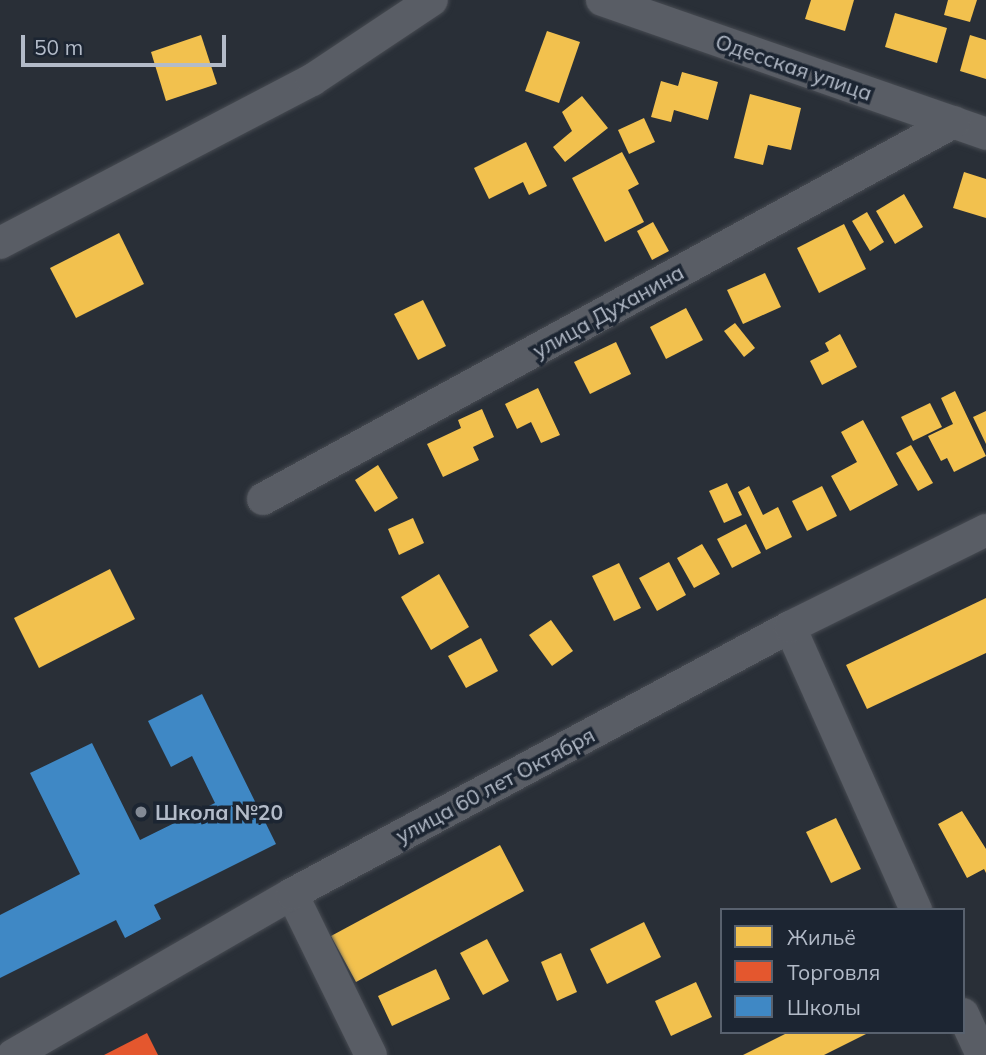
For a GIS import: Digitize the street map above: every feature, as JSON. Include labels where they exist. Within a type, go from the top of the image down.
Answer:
[{"type":"street","points":[[0,243],[312,80],[432,0]]},
{"type":"street","name":"Одесская улица","points":[[602,0],[986,134]]},
{"type":"street","name":"улица Духанина","points":[[263,499],[954,122]]},
{"type":"street","name":"улица 60 лет Октября","points":[[24,1052],[292,894],[790,627],[986,530]]},
{"type":"street","points":[[790,627],[915,908]]},
{"type":"street","points":[[292,894],[371,1055]]},
{"type":"street","points":[[965,1018],[982,1055]]},
{"type":"building: Жильё","points":[[811,0],[854,0],[845,31],[805,19]]},
{"type":"building: Жильё","points":[[948,0],[977,0],[970,22],[944,15]]},
{"type":"building: Жильё","points":[[895,13],[947,28],[937,63],[885,47]]},
{"type":"building: Жильё","points":[[547,31],[580,42],[559,103],[525,91]]},
{"type":"building: Жильё","points":[[201,35],[217,84],[166,101],[151,52]]},
{"type":"building: Жильё","points":[[970,35],[986,40],[986,79],[960,71]]},
{"type":"building: Жильё","points":[[682,72],[718,82],[708,120],[674,110],[671,122],[651,117],[661,81],[678,86]]},
{"type":"building: Жильё","points":[[750,94],[801,108],[791,150],[768,145],[763,165],[734,158]]},
{"type":"building: Жильё","points":[[582,96],[608,128],[565,162],[553,147],[572,131],[562,112]]},
{"type":"building: Жильё","points":[[644,118],[655,142],[629,154],[618,130]]},
{"type":"building: Жильё","points":[[526,142],[547,186],[529,195],[523,182],[489,199],[474,168]]},
{"type":"building: Жильё","points":[[622,152],[639,184],[628,190],[644,222],[605,242],[572,178]]},
{"type":"building: Жильё","points":[[964,172],[986,179],[986,218],[953,208]]},
{"type":"building: Жильё","points":[[904,194],[923,227],[895,244],[876,211]]},
{"type":"building: Жильё","points":[[867,212],[884,242],[870,251],[852,221]]},
{"type":"building: Жильё","points":[[653,222],[669,251],[652,260],[637,231]]},
{"type":"building: Жильё","points":[[844,224],[866,269],[819,293],[797,248]]},
{"type":"building: Жильё","points":[[119,233],[144,284],[76,318],[50,268]]},
{"type":"building: Жильё","points":[[765,273],[781,307],[743,324],[727,290]]},
{"type":"building: Жильё","points":[[423,300],[446,346],[418,360],[394,314]]},
{"type":"building: Жильё","points":[[686,308],[703,340],[666,359],[650,327]]},
{"type":"building: Жильё","points":[[735,323],[755,348],[744,357],[724,331]]},
{"type":"building: Жильё","points":[[840,334],[857,367],[822,385],[810,361],[829,351],[825,343]]},
{"type":"building: Жильё","points":[[616,342],[631,374],[590,394],[574,362]]},
{"type":"building: Жильё","points":[[538,388],[560,435],[541,443],[531,422],[517,429],[505,404]]},
{"type":"building: Жильё","points":[[955,391],[986,456],[954,472],[947,458],[941,461],[928,436],[953,424],[941,398]]},
{"type":"building: Жильё","points":[[930,403],[942,427],[913,441],[901,417]]},
{"type":"building: Жильё","points":[[482,409],[494,437],[473,447],[479,460],[443,477],[427,444],[461,428],[458,420]]},
{"type":"building: Жильё","points":[[986,411],[986,444],[973,417]]},
{"type":"building: Жильё","points":[[863,420],[898,485],[850,511],[831,476],[857,462],[841,432]]},
{"type":"building: Жильё","points":[[911,445],[933,483],[918,491],[896,453]]},
{"type":"building: Жильё","points":[[378,465],[398,498],[375,512],[355,480]]},
{"type":"building: Жильё","points":[[727,483],[742,515],[724,523],[709,491]]},
{"type":"building: Жильё","points":[[749,486],[763,515],[778,507],[792,537],[766,550],[738,492]]},
{"type":"building: Жильё","points":[[822,486],[837,516],[807,531],[792,501]]},
{"type":"building: Жильё","points":[[413,518],[424,543],[399,555],[388,529]]},
{"type":"building: Жильё","points":[[746,524],[761,553],[732,568],[717,539]]},
{"type":"building: Жильё","points":[[702,544],[720,574],[694,588],[677,558]]},
{"type":"building: Жильё","points":[[669,562],[686,595],[657,611],[639,578]]},
{"type":"building: Жильё","points":[[619,563],[641,608],[614,621],[592,576]]},
{"type":"building: Жильё","points":[[110,569],[135,619],[39,668],[14,618]]},
{"type":"building: Жильё","points":[[439,574],[469,627],[431,650],[401,597]]},
{"type":"building: Жильё","points":[[986,598],[986,653],[867,709],[846,665]]},
{"type":"building: Жильё","points":[[551,620],[573,651],[552,666],[529,635]]},
{"type":"building: Жильё","points":[[481,638],[498,671],[466,688],[448,656]]},
{"type":"building: Жильё","points":[[962,811],[986,849],[986,873],[984,869],[967,878],[938,824]]},
{"type":"building: Жильё","points":[[836,818],[861,869],[831,883],[806,832]]},
{"type":"building: Жильё","points":[[500,845],[524,891],[356,982],[331,936]]},
{"type":"building: Жильё","points":[[644,922],[661,957],[607,984],[590,949]]},
{"type":"building: Жильё","points":[[487,939],[509,981],[483,995],[460,953]]},
{"type":"building: Жильё","points":[[561,953],[577,992],[557,1001],[541,962]]},
{"type":"building: Жильё","points":[[436,969],[450,999],[392,1026],[378,996]]},
{"type":"building: Жильё","points":[[696,982],[712,1017],[671,1036],[655,1001]]},
{"type":"building: Жильё","points":[[785,1034],[866,1034],[824,1055],[743,1055]]},
{"type":"building: Торговля","points":[[147,1033],[158,1055],[104,1055]]},
{"type":"building: Школы","points":[[202,694],[276,844],[154,905],[161,919],[125,938],[116,920],[0,978],[0,915],[80,874],[30,773],[92,743],[140,840],[215,803],[192,756],[171,767],[148,721]]},
{"type":"place","name":"Школа №20","points":[[141,812]]}]
